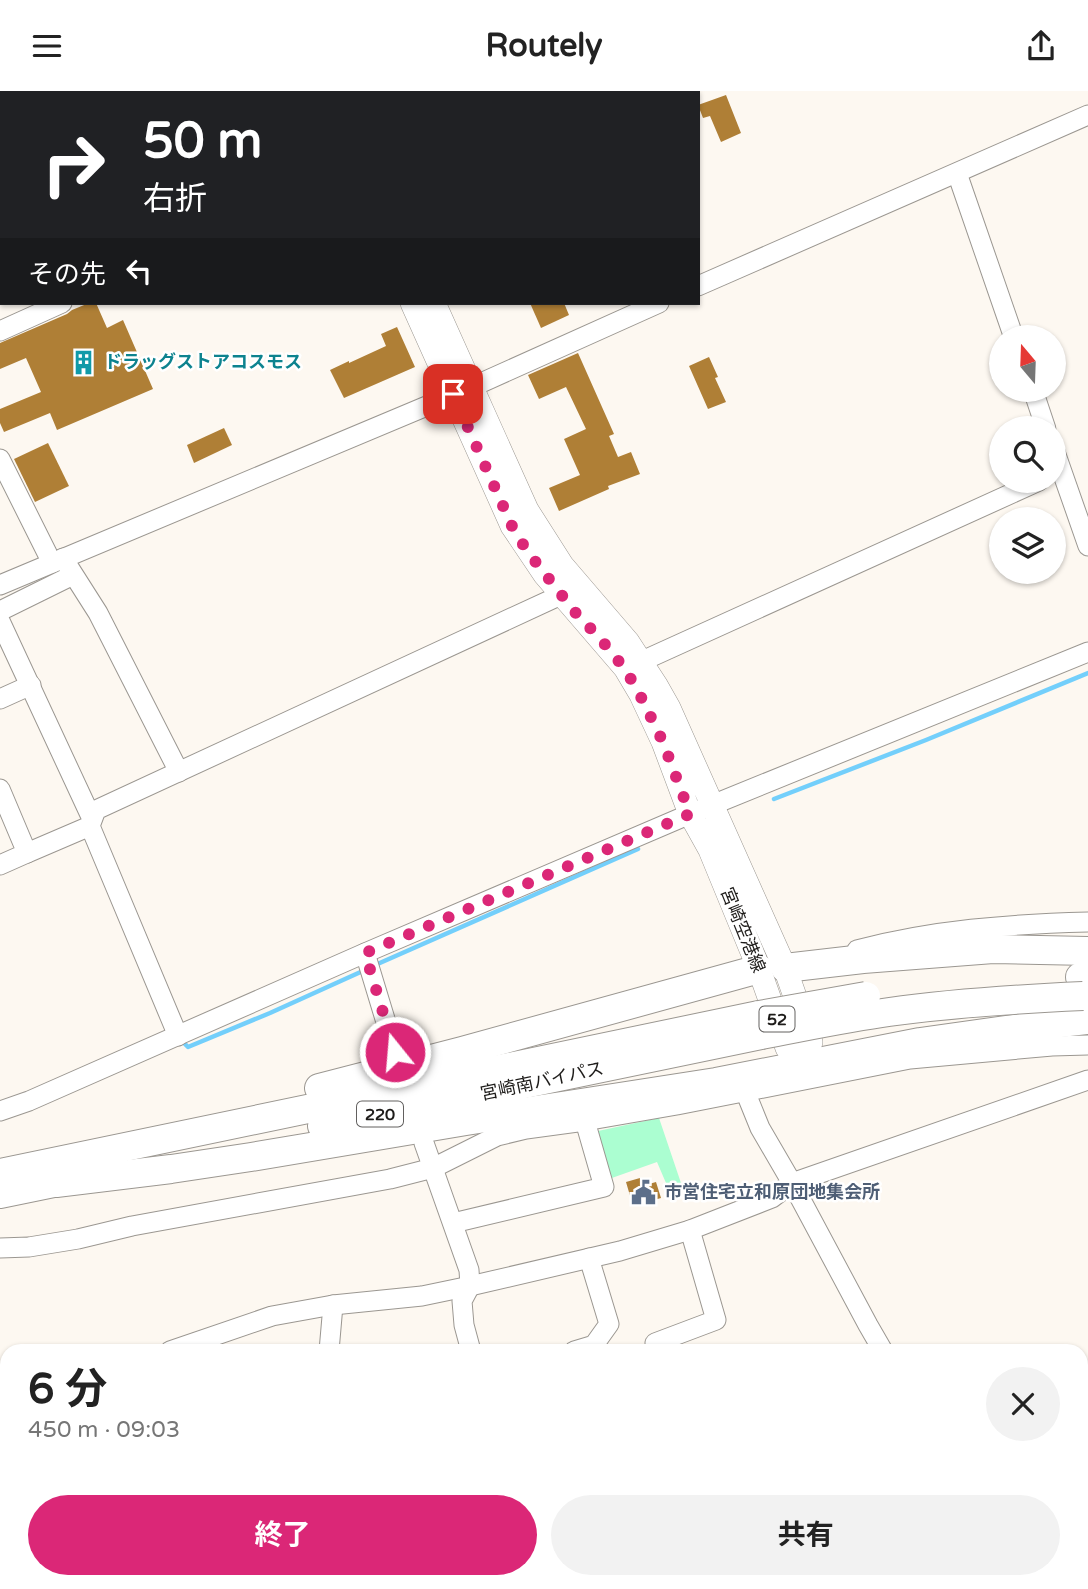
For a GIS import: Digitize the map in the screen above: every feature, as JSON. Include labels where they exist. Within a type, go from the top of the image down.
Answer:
[{"type":"highway","points":[[772,968],[993,949],[1086,986]]},
{"type":"highway","name":"220","points":[[122,1148],[243,1108],[772,968]]},
{"type":"highway","points":[[56,1183],[211,1163],[644,1094],[803,1065],[920,1042],[1086,986]]},
{"type":"highway","name":"宮崎南バイパス","points":[[0,1173],[760,1025],[1016,999],[1086,986]]},
{"type":"highway","name":"宮崎南バイパス","points":[[0,1194],[760,1025]]},
{"type":"main road","name":"宮崎空港線","points":[[413,305],[549,546],[628,642],[633,665],[655,724],[701,810],[710,850],[757,934],[772,968],[788,1048],[803,1065]]},
{"type":"main road","name":"宮崎空港線","points":[[435,305],[462,391],[512,526],[561,595],[633,665]]},
{"type":"street","points":[[700,285],[1088,115]]},
{"type":"street","points":[[957,173],[1010,325]]},
{"type":"street","points":[[0,331],[58,305]]},
{"type":"street","points":[[0,585],[63,565],[655,305]]},
{"type":"street","points":[[0,459],[63,565],[98,613],[179,772]]},
{"type":"street","points":[[633,665],[1013,493]]},
{"type":"street","points":[[1065,493],[1088,546]]},
{"type":"street","points":[[0,611],[63,565]]},
{"type":"street","points":[[0,865],[91,823],[96,810],[561,595]]},
{"type":"street","points":[[0,621],[91,823],[178,1036]]},
{"type":"street","points":[[0,1111],[29,1101],[365,953],[701,810],[1088,652]]},
{"type":"street","points":[[0,699],[31,685]]},
{"type":"street","points":[[1,793],[27,853]]},
{"type":"street","points":[[772,968],[886,942],[993,926],[1088,922]]},
{"type":"street","points":[[365,953],[395,1052]]},
{"type":"street","points":[[0,1248],[78,1240],[132,1226],[320,1192],[433,1168],[497,1136],[526,1129],[677,1105],[910,1059],[1088,1045]]},
{"type":"street","points":[[190,1344],[272,1316],[333,1305],[422,1296],[620,1251],[690,1230],[772,1198],[792,1183],[1088,1080]]},
{"type":"street","points":[[745,1091],[760,1128],[879,1344]]},
{"type":"street","points":[[453,1223],[604,1188],[585,1121]]},
{"type":"street","points":[[424,1143],[469,1270],[470,1286],[462,1301],[469,1344]]},
{"type":"street","points":[[655,1343],[716,1320],[690,1230]]},
{"type":"street","points":[[590,1258],[608,1324],[595,1344]]},
{"type":"street","points":[[330,1344],[333,1305]]},
{"type":"green space","points":[[659,1118],[682,1186],[669,1190],[657,1162],[609,1179],[598,1131]]},
{"type":"building","points":[[726,95],[741,133],[721,142],[710,116],[703,118],[700,104]]},
{"type":"building","name":"ドラッグストアコスモス","points":[[84,305],[97,305],[107,328],[123,320],[153,389],[57,430],[50,413],[4,432],[0,423],[0,409],[41,392],[26,358],[0,369],[0,343]]},
{"type":"building","points":[[531,305],[565,305],[569,315],[541,328]]},
{"type":"building","points":[[397,327],[415,367],[344,398],[330,370],[386,346],[381,334]]},
{"type":"building","points":[[578,353],[614,434],[609,436],[618,457],[631,452],[640,474],[608,486],[609,489],[559,511],[549,488],[580,475],[564,439],[586,429],[566,387],[539,399],[528,375]]},
{"type":"building","points":[[709,357],[726,402],[708,409],[689,366]]},
{"type":"building","points":[[224,428],[232,445],[194,463],[187,445]]},
{"type":"building","points":[[48,443],[69,486],[35,502],[14,459]]},
{"type":"building","name":"市営住宅立和原団地集会所","points":[[640,1178],[642,1186],[656,1182],[661,1198],[633,1206],[626,1182]]},
{"type":"waterway","points":[[774,799],[1088,673]]},
{"type":"waterway","points":[[373,966],[638,849]]},
{"type":"waterway","points":[[184,1043],[188,1047],[365,970]]},
{"type":"place","name":"ドラッグストアコスモス","points":[[84,362]]},
{"type":"place","name":"市営住宅立和原団地集会所","points":[[644,1192]]},
{"type":"route","points":[[395,1052],[365,953],[690,814],[663,742],[640,695],[625,669],[579,617],[527,551],[512,526],[453,394]]}]
